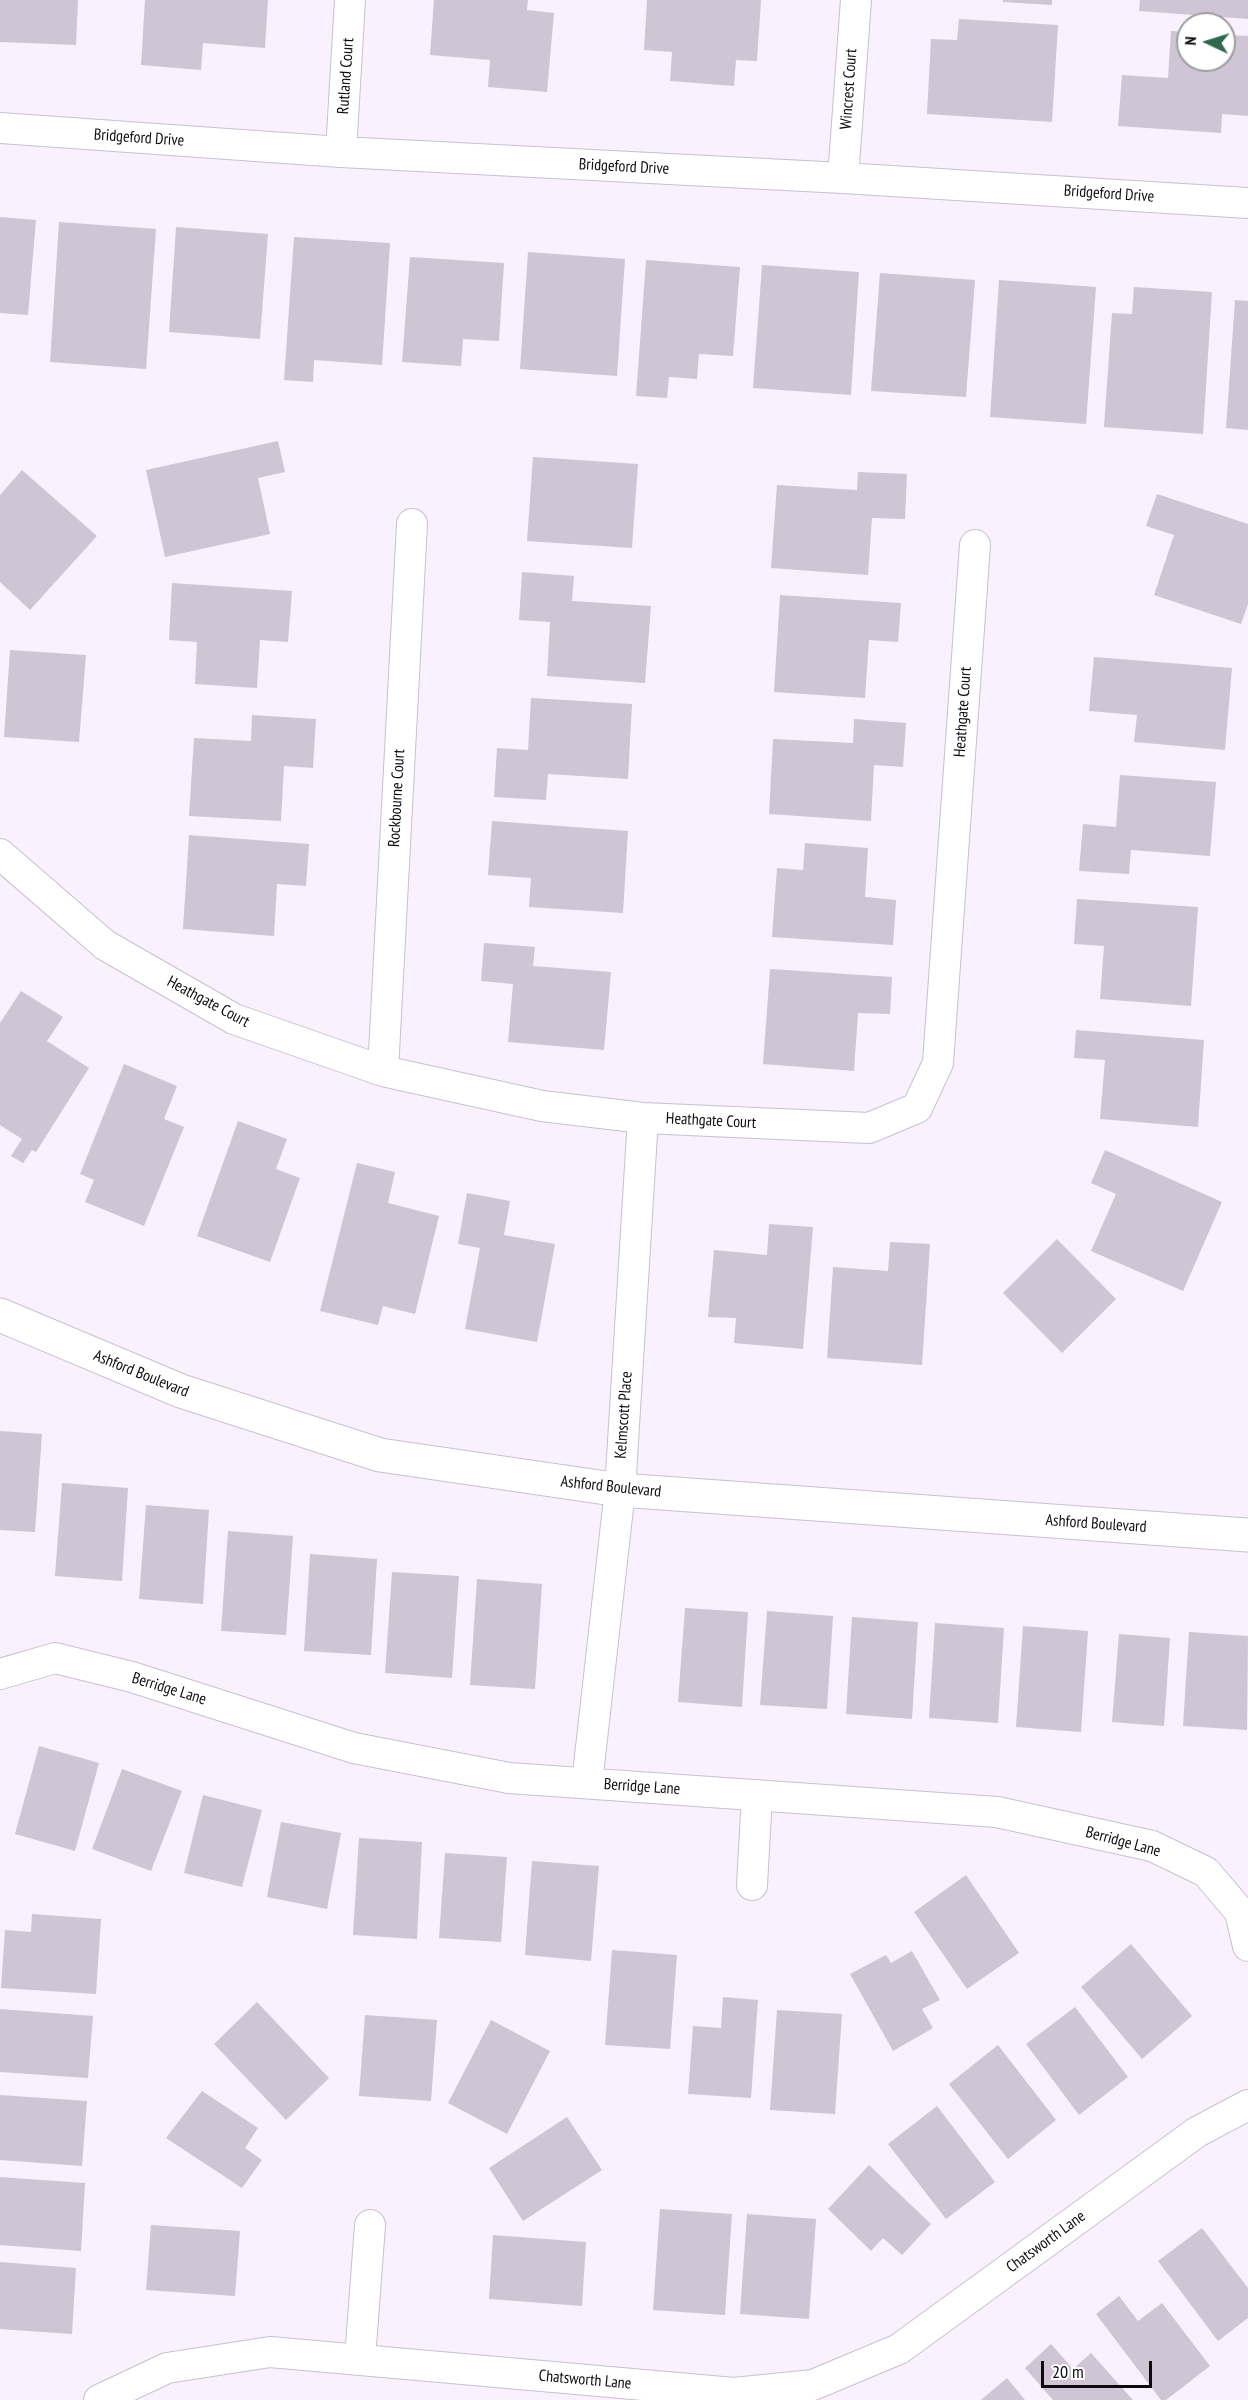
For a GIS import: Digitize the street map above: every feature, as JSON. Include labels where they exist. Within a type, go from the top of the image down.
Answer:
[{"type":"street","name":"Rutland Court","points":[[341,152],[350,0]]},
{"type":"street","name":"Wincrest Court","points":[[843,178],[856,0]]},
{"type":"street","name":"Bridgeford Drive","points":[[0,128],[341,152],[843,178],[1248,203]]},
{"type":"street","name":"Rockbourne Court","points":[[383,1071],[412,524]]},
{"type":"street","name":"Heathgate Court","points":[[0,854],[105,945],[234,1019],[383,1071],[542,1106],[643,1118],[869,1128],[917,1108],[938,1063],[975,545]]},
{"type":"street","name":"Kelmscott Place","points":[[587,1783],[620,1490],[643,1118]]},
{"type":"street","name":"Ashford Boulevard","points":[[0,1315],[181,1391],[380,1455],[620,1490],[1248,1535]]},
{"type":"street","name":"Berridge Lane","points":[[0,1674],[55,1658],[132,1677],[354,1748],[509,1778],[997,1812],[1152,1846],[1206,1872],[1240,1912],[1248,1946]]},
{"type":"street","points":[[752,1885],[756,1795]]},
{"type":"street","name":"Chatsworth Lane","points":[[99,2400],[167,2368],[270,2352],[734,2393],[813,2385],[899,2349],[1197,2132],[1248,2105]]},
{"type":"street","points":[[360,2360],[369,2225]]},
{"type":"building","points":[[0,0],[78,0],[76,45],[0,42]]},
{"type":"building","points":[[145,0],[268,0],[265,48],[203,43],[201,70],[141,65]]},
{"type":"building","points":[[434,0],[528,0],[527,10],[554,13],[547,92],[488,87],[490,60],[430,55]]},
{"type":"building","points":[[647,0],[761,0],[757,61],[736,60],[734,86],[670,81],[672,52],[644,50]]},
{"type":"building","points":[[1003,0],[1052,0],[1052,5],[1003,2]]},
{"type":"building","points":[[1140,0],[1248,0],[1248,19],[1236,18],[1236,12],[1176,14],[1139,11]]},
{"type":"building","points":[[959,19],[1058,25],[1052,122],[927,114],[931,39],[957,40]]},
{"type":"building","points":[[1171,31],[1176,31],[1176,72],[1236,72],[1236,36],[1248,36],[1248,116],[1222,114],[1221,133],[1118,126],[1122,75],[1168,78]]},
{"type":"building","points":[[0,217],[36,220],[28,315],[0,313]]},
{"type":"building","points":[[59,222],[156,229],[146,369],[50,362]]},
{"type":"building","points":[[176,227],[268,234],[260,339],[169,332]]},
{"type":"building","points":[[294,237],[390,243],[382,365],[314,360],[313,382],[284,380]]},
{"type":"building","points":[[528,252],[625,259],[617,376],[520,369]]},
{"type":"building","points":[[410,257],[504,263],[499,341],[463,339],[461,366],[402,362]]},
{"type":"building","points":[[646,260],[740,267],[733,356],[699,354],[697,379],[669,377],[667,398],[636,396]]},
{"type":"building","points":[[762,265],[859,272],[851,395],[753,388]]},
{"type":"building","points":[[880,273],[975,280],[966,397],[871,391]]},
{"type":"building","points":[[999,280],[1096,287],[1086,424],[990,417]]},
{"type":"building","points":[[1134,287],[1212,292],[1203,434],[1104,427],[1112,313],[1132,314]]},
{"type":"building","points":[[1235,300],[1248,301],[1248,430],[1226,428]]},
{"type":"building","points":[[278,441],[285,472],[258,478],[270,534],[165,557],[146,470]]},
{"type":"building","points":[[533,457],[638,464],[632,548],[527,541]]},
{"type":"building","points":[[22,470],[97,536],[30,610],[0,582],[0,495]]},
{"type":"building","points":[[858,472],[907,474],[905,519],[872,518],[868,575],[771,568],[777,485],[857,490]]},
{"type":"building","points":[[1157,494],[1248,524],[1248,604],[1241,624],[1154,595],[1174,535],[1146,526]]},
{"type":"building","points":[[522,572],[574,576],[572,601],[651,606],[645,683],[547,676],[550,622],[519,620]]},
{"type":"building","points":[[172,583],[292,591],[288,642],[260,640],[257,688],[195,684],[197,642],[169,640]]},
{"type":"building","points":[[780,595],[901,603],[898,642],[869,640],[865,698],[774,692]]},
{"type":"building","points":[[10,650],[86,655],[79,742],[4,737]]},
{"type":"building","points":[[1094,657],[1232,668],[1225,750],[1134,742],[1137,715],[1089,711]]},
{"type":"building","points":[[531,698],[632,704],[628,779],[548,774],[546,800],[494,797],[497,748],[528,750]]},
{"type":"building","points":[[252,715],[316,719],[313,768],[284,766],[281,821],[189,816],[194,738],[251,741]]},
{"type":"building","points":[[854,719],[906,723],[903,767],[874,765],[871,821],[769,814],[773,739],[853,743]]},
{"type":"building","points":[[1120,775],[1216,782],[1210,856],[1131,850],[1129,874],[1079,871],[1083,824],[1116,827]]},
{"type":"building","points":[[492,821],[628,831],[623,913],[529,907],[531,878],[488,875]]},
{"type":"building","points":[[189,835],[309,844],[306,886],[277,884],[274,936],[183,929]]},
{"type":"building","points":[[805,843],[868,848],[865,897],[896,900],[893,945],[772,937],[777,868],[803,870]]},
{"type":"building","points":[[1077,899],[1198,907],[1191,1006],[1100,999],[1104,946],[1074,944]]},
{"type":"building","points":[[484,943],[535,947],[533,966],[611,972],[604,1050],[508,1042],[513,984],[481,981]]},
{"type":"building","points":[[770,969],[892,977],[890,1014],[858,1013],[854,1071],[763,1064]]},
{"type":"building","points":[[21,991],[63,1017],[47,1041],[89,1068],[36,1152],[32,1150],[23,1163],[11,1156],[22,1139],[0,1125],[0,1023]]},
{"type":"building","points":[[1076,1030],[1204,1040],[1198,1127],[1100,1119],[1105,1060],[1074,1058]]},
{"type":"building","points":[[124,1064],[177,1086],[164,1119],[184,1127],[144,1226],[85,1202],[94,1180],[80,1174]]},
{"type":"building","points":[[238,1121],[287,1139],[276,1169],[300,1178],[270,1262],[197,1236]]},
{"type":"building","points":[[1105,1150],[1222,1202],[1183,1291],[1091,1251],[1116,1194],[1091,1183]]},
{"type":"building","points":[[357,1163],[395,1172],[388,1203],[439,1216],[415,1314],[383,1306],[378,1325],[320,1311]]},
{"type":"building","points":[[467,1193],[510,1201],[504,1235],[555,1244],[537,1342],[465,1329],[480,1248],[458,1244]]},
{"type":"building","points":[[769,1224],[813,1227],[803,1349],[734,1343],[736,1318],[708,1317],[714,1250],[767,1255]]},
{"type":"building","points":[[1057,1239],[1116,1299],[1062,1353],[1003,1293]]},
{"type":"building","points":[[890,1242],[930,1244],[922,1365],[827,1358],[833,1267],[888,1271]]},
{"type":"building","points":[[0,1431],[42,1434],[35,1532],[0,1530]]},
{"type":"building","points":[[62,1483],[128,1488],[122,1581],[55,1576]]},
{"type":"building","points":[[146,1505],[209,1510],[203,1604],[139,1599]]},
{"type":"building","points":[[228,1531],[293,1536],[286,1635],[221,1631]]},
{"type":"building","points":[[310,1554],[377,1559],[371,1655],[304,1651]]},
{"type":"building","points":[[392,1572],[459,1576],[452,1678],[385,1673]]},
{"type":"building","points":[[477,1579],[542,1584],[535,1689],[470,1685]]},
{"type":"building","points":[[685,1608],[748,1612],[742,1707],[678,1702]]},
{"type":"building","points":[[767,1611],[833,1616],[827,1709],[760,1705]]},
{"type":"building","points":[[852,1617],[918,1622],[912,1719],[846,1714]]},
{"type":"building","points":[[935,1623],[1004,1628],[998,1723],[929,1718]]},
{"type":"building","points":[[1023,1626],[1088,1631],[1081,1732],[1016,1727]]},
{"type":"building","points":[[1189,1632],[1248,1636],[1247,1730],[1183,1726]]},
{"type":"building","points":[[1119,1634],[1170,1638],[1164,1726],[1112,1722]]},
{"type":"building","points":[[39,1746],[99,1763],[75,1851],[15,1834]]},
{"type":"building","points":[[122,1769],[182,1791],[151,1871],[92,1849]]},
{"type":"building","points":[[203,1795],[262,1810],[242,1887],[184,1873]]},
{"type":"building","points":[[281,1822],[341,1833],[327,1909],[267,1897]]},
{"type":"building","points":[[359,1838],[422,1842],[417,1939],[353,1935]]},
{"type":"building","points":[[445,1853],[507,1857],[501,1942],[439,1938]]},
{"type":"building","points":[[532,1861],[599,1866],[591,1961],[525,1955]]},
{"type":"building","points":[[966,1875],[1019,1953],[967,1989],[914,1912]]},
{"type":"building","points":[[32,1914],[101,1919],[96,1994],[1,1988],[5,1930],[31,1932]]},
{"type":"building","points":[[1131,1944],[1192,2016],[1142,2059],[1081,1987]]},
{"type":"building","points":[[612,1950],[677,1955],[670,2049],[605,2045]]},
{"type":"building","points":[[912,1951],[940,2000],[922,2009],[933,2028],[893,2051],[850,1974],[886,1955],[891,1963]]},
{"type":"building","points":[[723,1997],[758,2000],[751,2098],[688,2094],[693,2026],[721,2028]]},
{"type":"building","points":[[257,2002],[329,2078],[286,2120],[214,2044]]},
{"type":"building","points":[[1075,2007],[1128,2077],[1079,2115],[1026,2044]]},
{"type":"building","points":[[0,2009],[93,2016],[88,2078],[0,2072]]},
{"type":"building","points":[[777,2010],[842,2014],[835,2114],[770,2110]]},
{"type":"building","points":[[365,2015],[437,2020],[431,2101],[359,2096]]},
{"type":"building","points":[[491,2020],[550,2051],[507,2134],[448,2103]]},
{"type":"building","points":[[998,2045],[1056,2120],[1008,2159],[949,2084]]},
{"type":"building","points":[[202,2091],[258,2128],[245,2148],[262,2160],[242,2188],[166,2138]]},
{"type":"building","points":[[0,2095],[87,2101],[82,2166],[0,2160]]},
{"type":"building","points":[[937,2106],[995,2182],[946,2219],[888,2144]]},
{"type":"building","points":[[567,2117],[602,2170],[523,2221],[489,2168]]},
{"type":"building","points":[[869,2165],[931,2224],[902,2255],[883,2238],[871,2251],[828,2209]]},
{"type":"building","points":[[0,2177],[85,2183],[81,2251],[0,2245]]},
{"type":"building","points":[[660,2209],[732,2214],[725,2315],[653,2310]]},
{"type":"building","points":[[747,2214],[816,2219],[809,2319],[740,2314]]},
{"type":"building","points":[[151,2225],[240,2231],[235,2296],[146,2290]]},
{"type":"building","points":[[1202,2228],[1248,2288],[1248,2318],[1218,2341],[1158,2261]]},
{"type":"building","points":[[493,2235],[586,2242],[582,2306],[489,2299]]},
{"type":"building","points":[[0,2262],[76,2268],[72,2334],[0,2329]]},
{"type":"building","points":[[1119,2296],[1138,2321],[1162,2303],[1210,2366],[1166,2400],[1161,2400],[1096,2314]]},
{"type":"building","points":[[1051,2344],[1073,2369],[1091,2353],[1133,2400],[1053,2400],[1025,2368]]},
{"type":"building","points":[[1007,2378],[1025,2400],[981,2400]]}]
